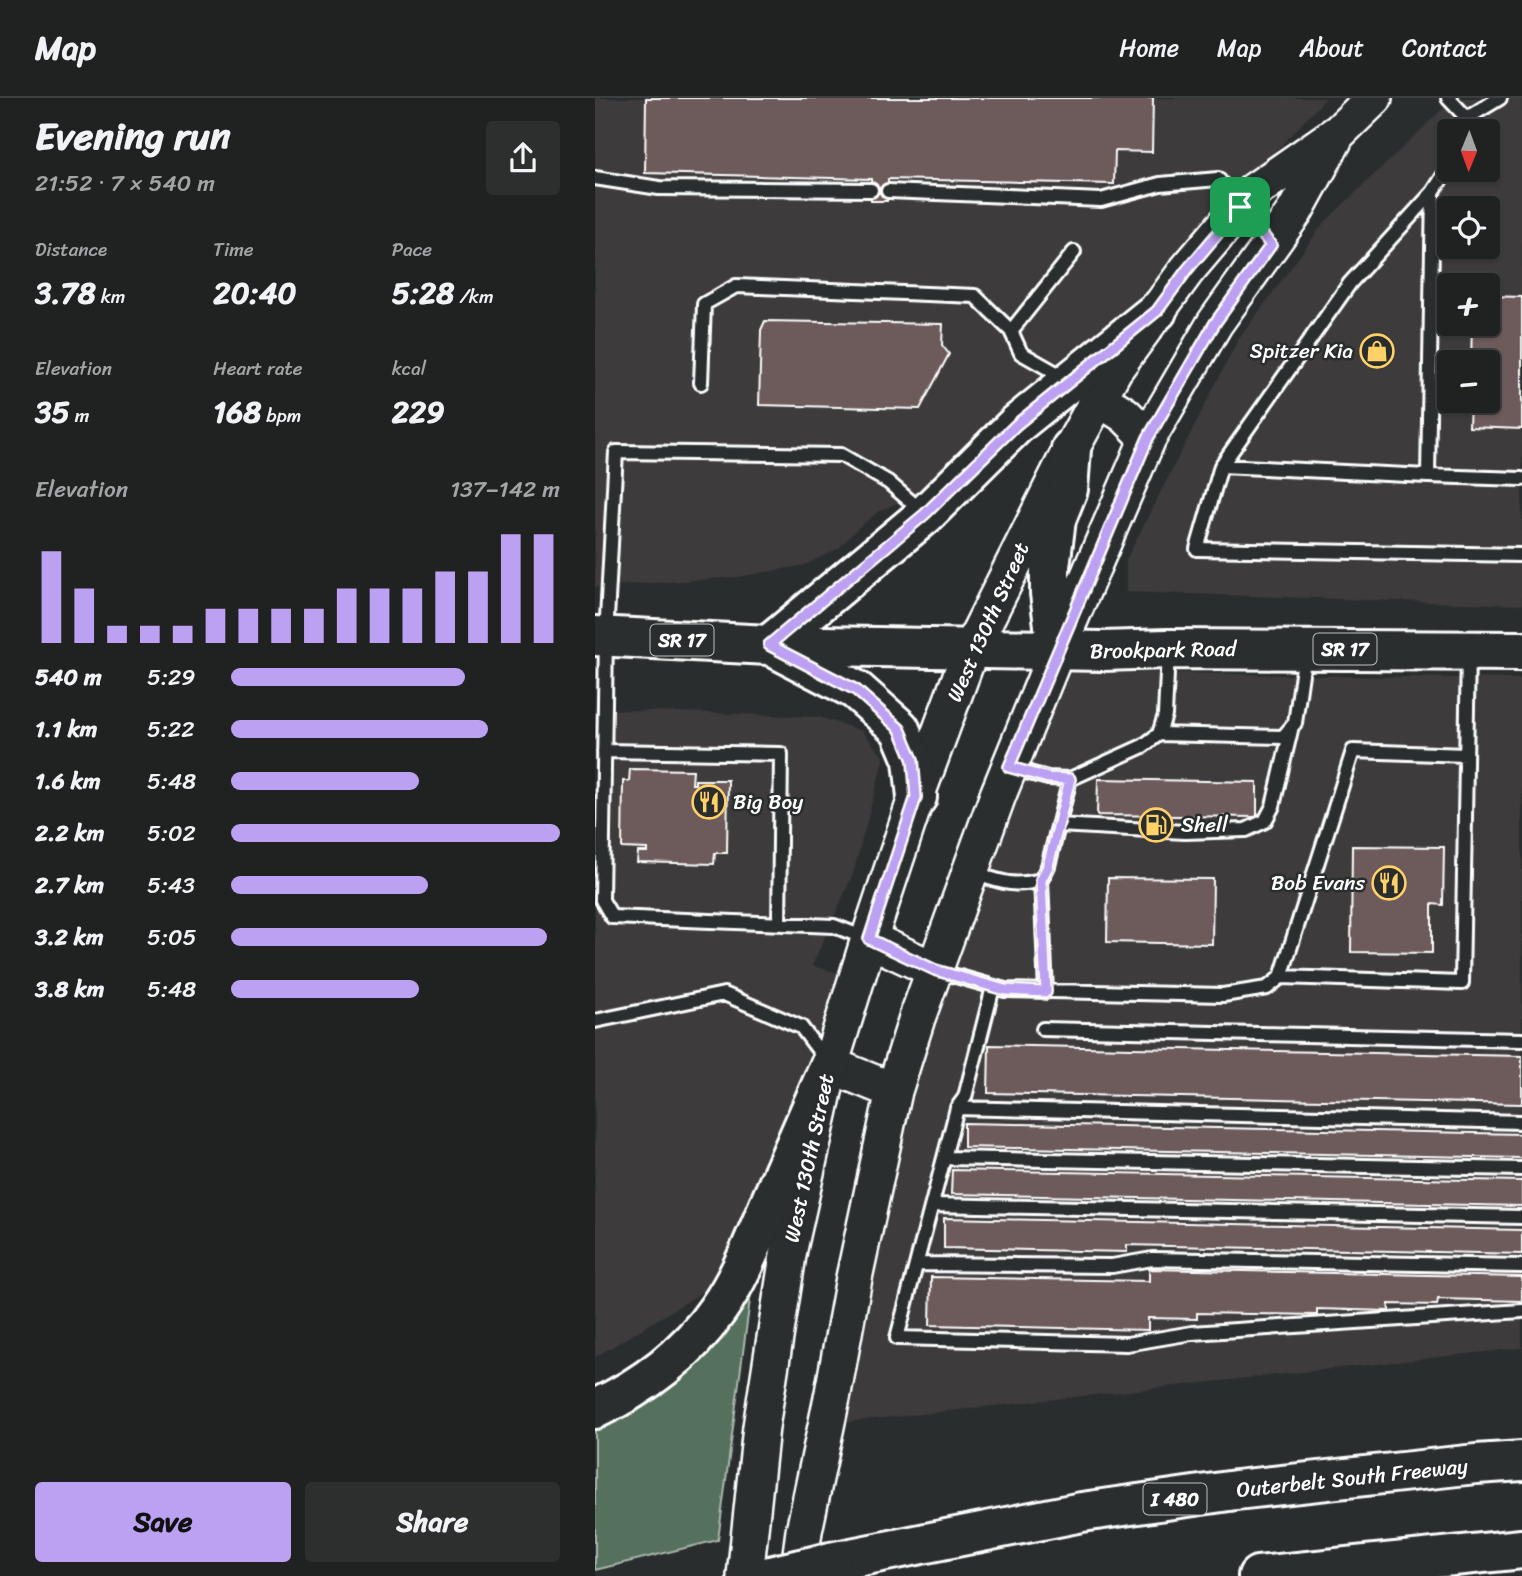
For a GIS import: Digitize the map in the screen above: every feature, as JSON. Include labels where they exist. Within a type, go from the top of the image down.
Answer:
[{"type":"main road","points":[[815,1569],[804,1531],[833,1393],[853,1278],[894,1091],[1009,767],[1148,438],[1215,323],[1295,211],[1339,132],[1367,99]]},
{"type":"main road","points":[[916,797],[913,760],[900,729],[856,690],[769,645],[925,514],[1017,424],[1084,390],[1157,311],[1187,270],[1254,191],[1339,132]]},
{"type":"main road","points":[[1084,390],[1125,415],[1148,438]]},
{"type":"main road","name":"West 130th Street","points":[[745,1576],[761,1427],[789,1249],[830,1065],[916,797],[971,649],[1071,449],[1084,390]]},
{"type":"main road","points":[[1057,650],[1050,593],[1050,566],[1056,519],[1068,489],[1071,449]]},
{"type":"main road","name":"Brookpark Road","points":[[600,636],[769,645],[1102,651],[1522,650]]},
{"type":"main road","points":[[869,939],[935,970]]},
{"type":"main road","points":[[595,1409],[639,1385],[663,1368],[718,1310],[742,1267],[830,1065],[894,1091]]},
{"type":"main road","name":"Outerbelt South Freeway","points":[[770,1576],[815,1569],[1082,1512],[1236,1490],[1522,1461]]},
{"type":"main road","points":[[1258,1576],[1522,1549]]},
{"type":"lane","points":[[1448,98],[1463,119]]},
{"type":"lane","points":[[1474,119],[1500,98]]},
{"type":"lane","points":[[595,177],[659,188],[871,190]]},
{"type":"lane","points":[[888,191],[1101,200],[1160,184],[1218,179],[1271,245]]},
{"type":"lane","points":[[1439,182],[1350,284],[1221,466],[1197,550],[1522,555]]},
{"type":"lane","points":[[1428,476],[1433,192]]},
{"type":"lane","points":[[1011,331],[1074,251]]},
{"type":"lane","points":[[701,383],[704,304],[736,286],[975,296],[1011,331],[1021,353],[1084,390]]},
{"type":"lane","points":[[869,939],[834,926],[612,917],[602,900],[604,751],[600,636],[616,452],[841,454],[888,482],[925,514]]},
{"type":"lane","points":[[1221,466],[1522,479]]},
{"type":"lane","points":[[1009,767],[1048,778],[1070,779],[1143,746],[1159,734],[1165,715],[1168,649]]},
{"type":"lane","points":[[1058,825],[1185,832],[1246,830],[1265,821],[1273,806],[1295,723],[1305,649]]},
{"type":"lane","points":[[1281,977],[1462,983],[1468,650]]},
{"type":"lane","points":[[1159,734],[1283,737],[1291,730]]},
{"type":"lane","points":[[604,751],[781,754],[779,923]]},
{"type":"lane","points":[[935,970],[1005,990],[1223,995],[1267,988],[1281,977],[1353,751],[1466,755]]},
{"type":"lane","points":[[1046,992],[1041,880],[1048,866],[1070,779]]},
{"type":"lane","points":[[970,872],[1017,885],[1041,880]]},
{"type":"lane","points":[[993,987],[965,1097],[957,1108],[897,1338],[1127,1344],[1192,1333],[1522,1311]]},
{"type":"lane","points":[[595,1021],[724,994],[801,1027],[830,1065]]},
{"type":"lane","points":[[1043,1029],[1522,1040]]},
{"type":"lane","points":[[957,1108],[1522,1122]]},
{"type":"lane","points":[[944,1158],[1522,1169]]},
{"type":"lane","points":[[932,1205],[1522,1217]]},
{"type":"lane","points":[[917,1264],[1112,1266],[1152,1259],[1522,1266]]},
{"type":"shaded area","points":[[595,98],[1326,98],[1147,289],[937,484],[878,512],[839,548],[805,565],[738,577],[595,587]]},
{"type":"shaded area","name":"Spitzer Kia","points":[[1454,98],[1522,98],[1522,605],[1126,592],[1126,560],[1238,340],[1323,224]]},
{"type":"shaded area","points":[[1066,671],[1522,679],[1522,1348],[838,1423],[885,1188],[942,989]]},
{"type":"shaded area","points":[[595,709],[819,717],[862,731],[884,758],[853,874],[812,966],[843,974],[774,1239],[693,1298],[595,1357]]},
{"type":"green space","points":[[753,1277],[718,1540],[595,1570],[595,1425]]},
{"type":"building","points":[[646,98],[1153,98],[1152,152],[1115,151],[1114,184],[888,179],[887,201],[871,201],[871,179],[645,173]]},
{"type":"building","points":[[1500,296],[1522,297],[1522,429],[1469,427],[1470,413],[1500,413],[1500,350],[1471,350],[1472,336],[1500,336]]},
{"type":"building","points":[[765,321],[943,324],[942,345],[949,354],[920,409],[759,405],[761,330]]},
{"type":"building","points":[[630,769],[693,770],[692,784],[695,784],[695,780],[728,780],[727,853],[715,853],[714,864],[637,862],[638,852],[647,852],[647,849],[622,848],[623,781],[629,781]]},
{"type":"building","points":[[1098,779],[1257,782],[1257,817],[1097,815]]},
{"type":"building","points":[[1352,846],[1444,847],[1443,905],[1432,904],[1432,953],[1351,952]]},
{"type":"building","points":[[1108,878],[1213,879],[1212,944],[1107,942]]},
{"type":"building","points":[[989,1045],[1522,1056],[1522,1104],[988,1093]]},
{"type":"building","points":[[964,1123],[1522,1134],[1522,1158],[964,1147]]},
{"type":"building","points":[[952,1170],[1522,1181],[1522,1206],[951,1194]]},
{"type":"building","points":[[944,1218],[1522,1230],[1522,1254],[1127,1245],[1127,1252],[944,1248]]},
{"type":"building","points":[[1149,1269],[1522,1277],[1522,1301],[1438,1299],[1437,1305],[1389,1304],[1389,1311],[1317,1309],[1317,1315],[1197,1313],[1197,1319],[1148,1318],[1148,1330],[930,1325],[931,1277],[1149,1281]]},
{"type":"place","name":"Spitzer Kia","points":[[1377,351]]},
{"type":"place","name":"Big Boy","points":[[709,802]]},
{"type":"place","name":"Shell","points":[[1156,825]]},
{"type":"place","name":"Bob Evans","points":[[1389,883]]},
{"type":"route","points":[[1240,207],[1271,245],[1215,323],[1148,438],[1009,767],[1048,778],[1070,779],[1048,866],[1041,880],[1046,992],[1005,990],[935,970],[869,939],[916,797],[913,760],[900,729],[856,690],[769,645],[925,514],[1017,424],[1157,311],[1187,270],[1240,207]]}]
